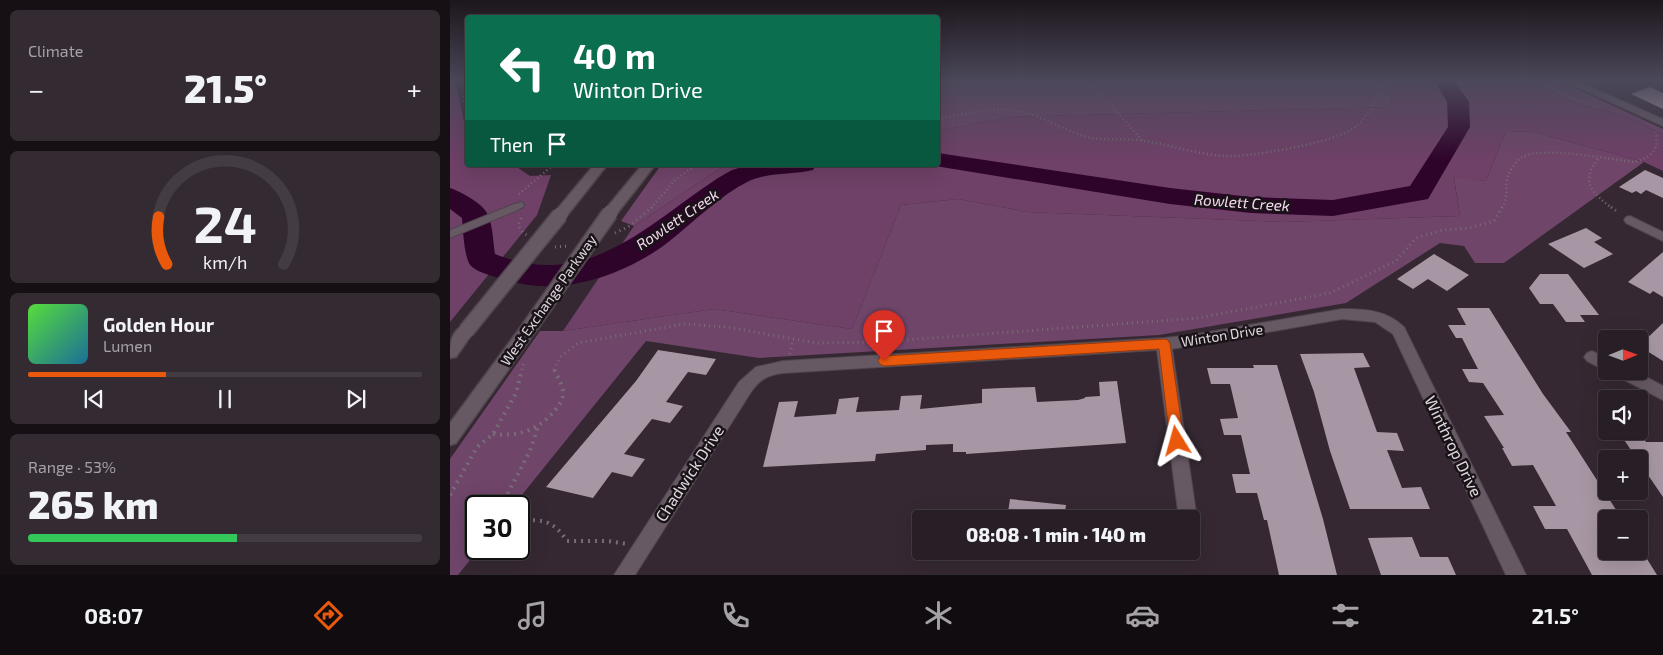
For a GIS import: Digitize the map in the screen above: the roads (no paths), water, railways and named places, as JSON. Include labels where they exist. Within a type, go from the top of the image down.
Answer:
[{"type":"main road","points":[[450,352],[599,167]]},
{"type":"main road","name":"West Exchange Parkway","points":[[450,437],[610,213],[647,167]]},
{"type":"street","points":[[1627,107],[1663,123]]},
{"type":"street","points":[[1630,220],[1663,236]]},
{"type":"street","name":"Winton Drive","points":[[757,372],[783,367],[1164,344],[1192,341],[1342,314],[1370,315],[1386,320]]},
{"type":"street","name":"Winthrop Drive","points":[[1386,320],[1399,331],[1516,575]]},
{"type":"street","points":[[1164,344],[1187,510]]},
{"type":"street","points":[[1592,357],[1598,360]]},
{"type":"street","name":"Chadwick Drive","points":[[624,575],[745,387],[757,372]]},
{"type":"street","points":[[1638,380],[1663,393]]},
{"type":"lane","points":[[450,234],[521,205]]},
{"type":"waterway","name":"Rowlett Creek","points":[[940,160],[1170,196],[1251,205],[1333,208],[1419,193],[1459,127],[1458,107]]},
{"type":"waterway","name":"Rowlett Creek","points":[[450,196],[475,215],[482,260],[524,275],[544,277],[584,271],[623,256],[644,245],[712,194],[741,176],[761,170],[785,167]]}]
